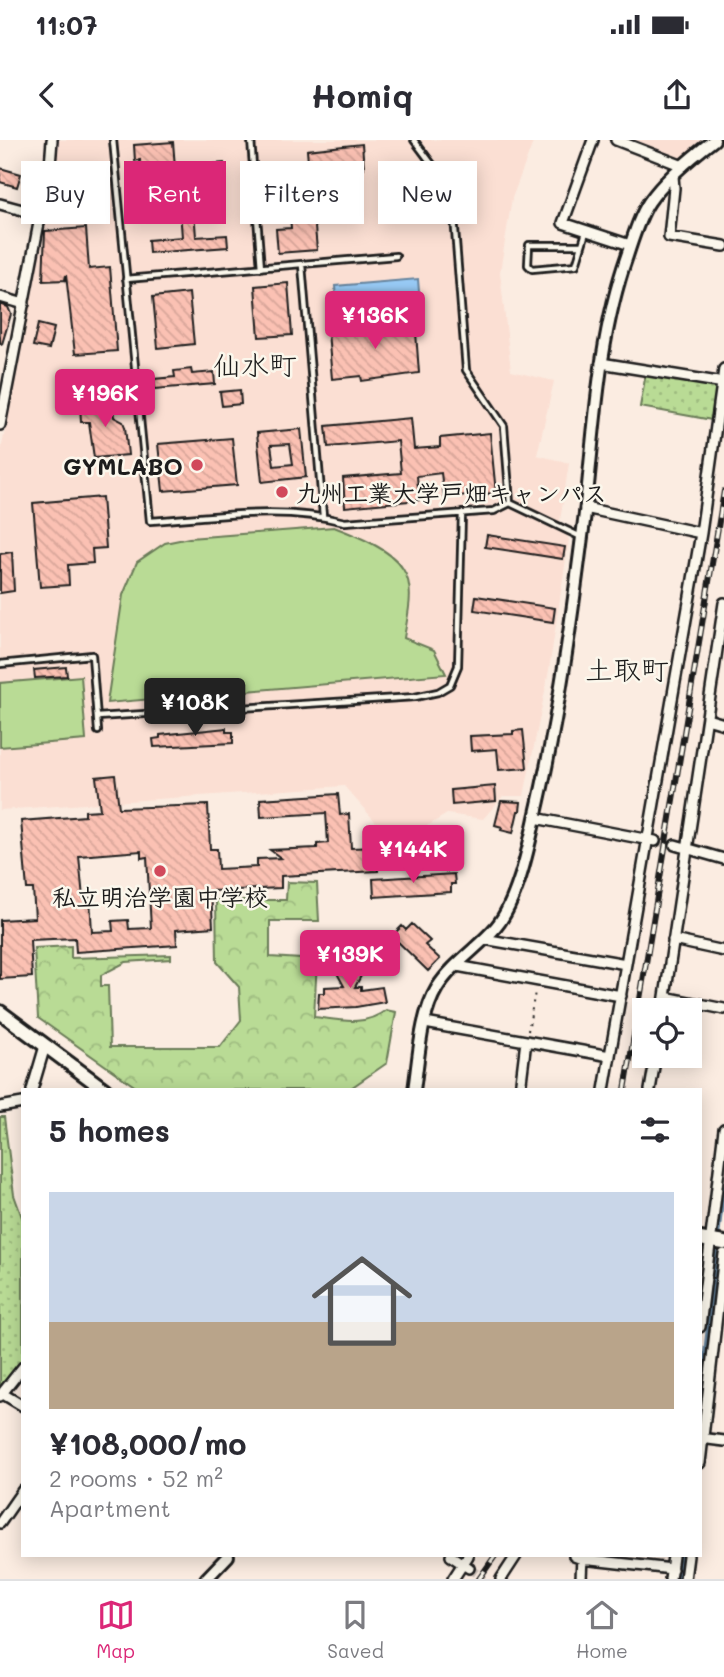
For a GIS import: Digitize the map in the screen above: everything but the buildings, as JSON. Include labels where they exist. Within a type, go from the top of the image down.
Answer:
[{"type":"main road","points":[[0,1012],[102,1088]]},
{"type":"main road","points":[[705,1240],[724,1243]]},
{"type":"street","points":[[50,161],[52,140]]},
{"type":"street","points":[[593,140],[563,223],[630,245]]},
{"type":"street","points":[[616,140],[683,166]]},
{"type":"street","points":[[414,1088],[431,1000],[438,986],[507,911],[535,818],[561,684],[601,363],[616,287],[630,245],[649,202],[683,166],[714,140]]},
{"type":"street","points":[[673,176],[669,237],[724,246]]},
{"type":"street","points":[[0,204],[21,210]]},
{"type":"street","points":[[0,425],[4,386],[39,224]]},
{"type":"street","points":[[0,297],[24,304]]},
{"type":"street","points":[[601,363],[723,382]]},
{"type":"street","points":[[604,1088],[651,840],[701,533],[724,369]]},
{"type":"street","points":[[585,508],[701,533]]},
{"type":"street","points":[[724,603],[720,658],[707,719],[665,997],[724,1009]]},
{"type":"street","points":[[707,719],[724,724]]},
{"type":"street","points":[[535,818],[651,840]]},
{"type":"street","points":[[674,845],[724,859]]},
{"type":"street","points":[[484,939],[626,964]]},
{"type":"street","points":[[673,940],[724,951]]},
{"type":"street","points":[[457,966],[621,996]]},
{"type":"street","points":[[425,1023],[610,1056]]},
{"type":"street","points":[[520,1088],[526,1041]]},
{"type":"street","points":[[33,1088],[45,1046]]},
{"type":"street","points":[[650,1088],[654,1068]]},
{"type":"street","points":[[0,1107],[21,1103]]},
{"type":"street","points":[[703,1278],[705,1240],[724,1129]]},
{"type":"street","points":[[724,1254],[702,1438],[724,1441]]},
{"type":"street","points":[[21,1370],[1,1395],[21,1405]]},
{"type":"street","points":[[0,1523],[21,1493]]},
{"type":"street","points":[[206,1579],[227,1557]]},
{"type":"street","points":[[501,1579],[515,1557]]},
{"type":"street","points":[[581,1579],[580,1557],[638,1560],[671,1574]]},
{"type":"street","points":[[685,1579],[688,1557]]},
{"type":"street","points":[[453,1579],[467,1563]]},
{"type":"lane","points":[[113,140],[150,521],[298,513],[345,522],[494,510],[510,503],[581,537]]},
{"type":"lane","points":[[251,140],[261,268]]},
{"type":"lane","points":[[414,140],[452,191],[466,370],[504,426],[510,503]]},
{"type":"lane","points":[[582,246],[529,245],[528,265],[532,269],[576,265],[582,246],[586,231]]},
{"type":"lane","points":[[126,279],[396,256]]},
{"type":"lane","points":[[302,265],[323,516]]},
{"type":"lane","points":[[97,717],[415,697],[438,692],[450,685],[458,666],[462,513]]},
{"type":"lane","points":[[0,664],[92,655],[98,731]]},
{"type":"path","points":[[526,1041],[538,981]]},
{"type":"shaded area","name":"九州工業大学戸畑キャンパス","points":[[59,140],[534,140],[512,198],[500,272],[511,371],[554,381],[537,455],[569,463],[560,521],[569,540],[548,676],[524,796],[503,796],[483,819],[447,814],[396,845],[344,786],[0,810],[0,456],[44,224],[110,224],[110,161],[57,161]]},
{"type":"shaded area","points":[[623,140],[703,140],[680,159]]},
{"type":"green space","points":[[646,373],[718,385],[712,420],[640,407]]},
{"type":"green space","points":[[334,527],[381,549],[403,569],[410,594],[404,638],[434,650],[446,674],[107,703],[123,595],[137,562],[165,543],[189,538]]},
{"type":"green space","points":[[81,676],[86,740],[0,747],[0,683]]},
{"type":"green space","points":[[287,882],[317,883],[319,921],[270,921],[270,957],[317,960],[314,1017],[342,1021],[360,1020],[369,1019],[386,1010],[396,1012],[387,1063],[351,1088],[137,1088],[38,1018],[34,948],[71,946],[71,958],[171,955],[171,959],[126,962],[101,975],[101,986],[108,986],[110,1047],[220,1047],[241,1020],[239,987],[217,962],[216,900],[286,900]]},
{"type":"green space","points":[[0,1117],[4,1117],[14,1195],[21,1214],[21,1363],[13,1376],[0,1388]]},
{"type":"water","points":[[418,279],[420,305],[337,312],[335,286]]},
{"type":"waterway","points":[[718,1239],[724,1187]]},
{"type":"waterway","points":[[702,1377],[717,1247]]},
{"type":"waterway","points":[[678,1579],[681,1557]]},
{"type":"tunnel","points":[[655,841],[675,845]]},
{"type":"tunnel","points":[[469,1568],[484,1579]]},
{"type":"railway","points":[[625,1088],[724,491]]},
{"type":"railway","points":[[479,1579],[494,1557]]},
{"type":"place","name":"GYMLABO","points":[[197,465]]},
{"type":"place","name":"九州工業大学戸畑キャンパス","points":[[282,492]]},
{"type":"place","name":"私立明治学園中学校","points":[[160,871]]},
{"type":"district","name":"仙水町","points":[[255,364]]},
{"type":"district","name":"土取町","points":[[627,669]]}]
